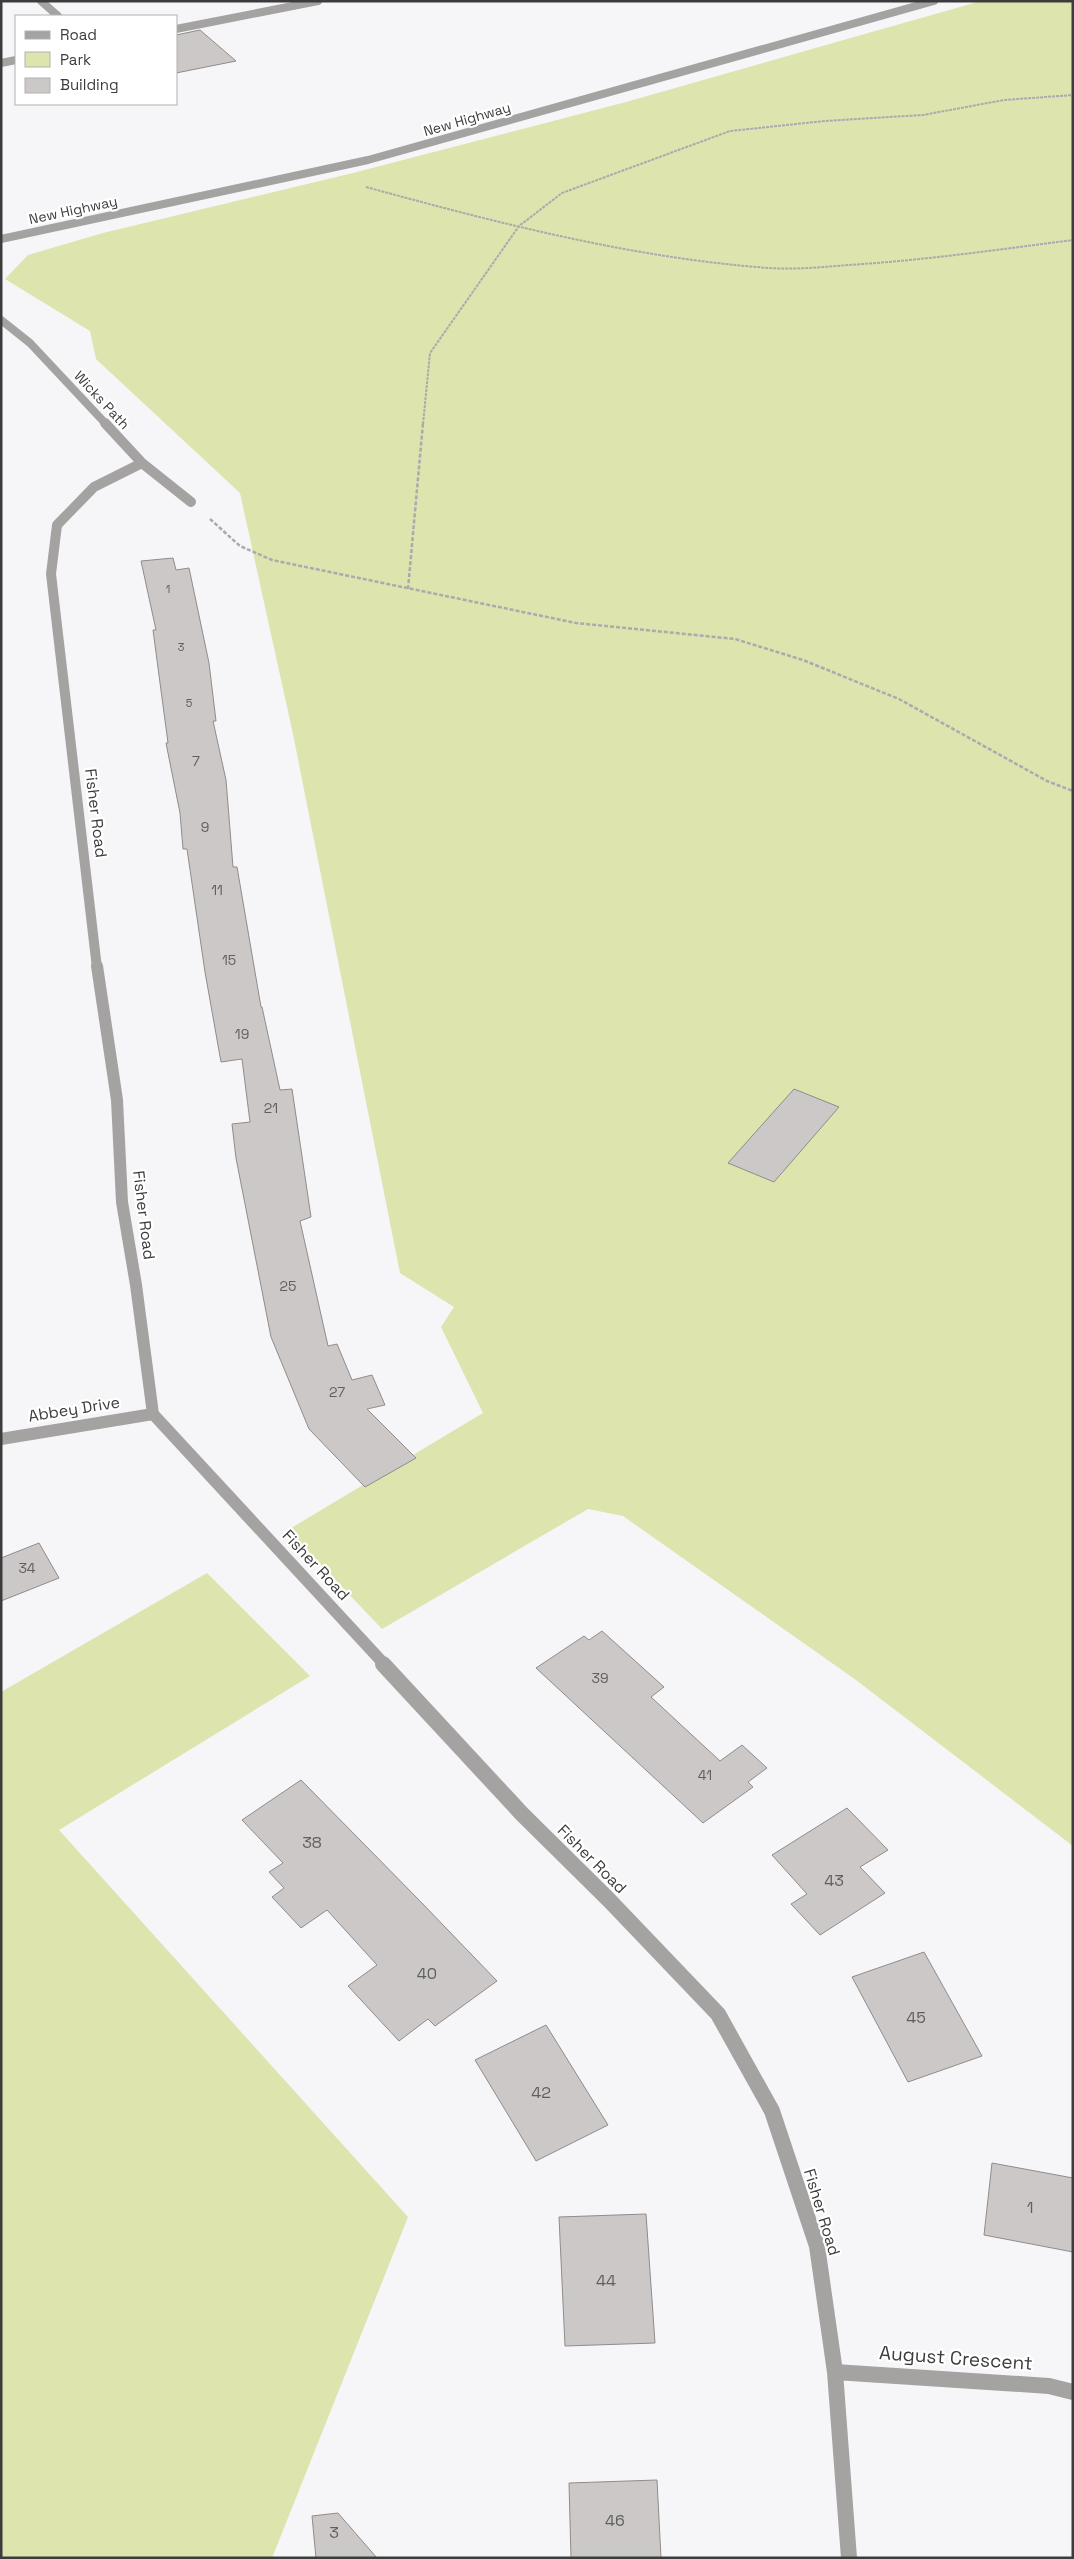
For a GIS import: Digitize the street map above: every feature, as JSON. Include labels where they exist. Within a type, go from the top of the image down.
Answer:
[{"type":"street","points":[[41,1],[57,15]]},
{"type":"street","points":[[178,29],[318,1]]},
{"type":"street","name":"New Highway","points":[[1,239],[368,160],[934,1]]},
{"type":"street","points":[[1,63],[15,60]]},
{"type":"street","name":"Wicks Path","points":[[1,320],[30,343],[142,463],[191,502]]},
{"type":"street","name":"Fisher Road","points":[[142,463],[94,487],[57,525],[51,574],[64,698],[102,1005],[117,1100],[122,1202],[136,1285],[153,1414],[522,1814],[609,1900],[718,2014],[772,2111],[818,2246],[835,2372],[849,2558]]},
{"type":"street","name":"Abbey Drive","points":[[1,1439],[153,1414]]},
{"type":"street","name":"August Crescent","points":[[835,2372],[1049,2386],[1073,2392]]},
{"type":"path","points":[[408,589],[430,353],[519,226],[562,193],[629,170],[730,131],[825,121],[922,115],[1004,100],[1073,95]]},
{"type":"path","points":[[359,185],[462,214],[632,252],[770,268],[838,266],[931,259],[1073,240]]},
{"type":"path","points":[[191,502],[240,546],[272,560],[576,624],[734,639],[803,660],[899,698],[1047,781],[1073,791]]},
{"type":"green space","points":[[981,1],[1073,1],[1073,1846],[856,1680],[623,1516],[588,1509],[382,1629],[288,1530],[483,1413],[441,1327],[454,1307],[400,1273],[293,734],[240,493],[96,359],[90,331],[5,279],[28,255],[103,233],[353,173],[626,102]]},
{"type":"green space","points":[[207,1573],[310,1676],[59,1830],[408,2217],[272,2558],[1,2558],[1,1692]]},
{"type":"building","points":[[200,30],[236,61],[178,73],[178,35]]},
{"type":"building","points":[[173,558],[176,570],[189,568],[209,663],[216,721],[213,721],[226,780],[233,867],[237,867],[261,1007],[280,1090],[292,1089],[311,1217],[300,1221],[328,1346],[337,1344],[352,1380],[372,1375],[385,1405],[367,1409],[416,1458],[365,1487],[309,1429],[271,1337],[236,1158],[232,1124],[250,1122],[242,1059],[221,1062],[205,972],[187,849],[183,849],[180,813],[166,743],[168,743],[153,630],[156,630],[141,561]]},
{"type":"building","points":[[794,1089],[839,1107],[774,1182],[728,1163]]},
{"type":"building","points":[[39,1543],[59,1578],[1,1601],[1,1558]]},
{"type":"building","points":[[602,1631],[664,1687],[651,1697],[720,1761],[742,1745],[767,1768],[748,1782],[753,1787],[703,1823],[536,1668],[584,1636],[589,1640]]},
{"type":"building","points":[[301,1780],[497,1981],[435,2026],[428,2019],[399,2041],[348,1986],[377,1965],[327,1910],[301,1928],[272,1897],[284,1888],[269,1872],[283,1863],[242,1820]]},
{"type":"building","points":[[847,1808],[888,1850],[860,1867],[885,1893],[820,1935],[791,1904],[807,1894],[772,1855]]},
{"type":"building","points":[[924,1952],[982,2056],[908,2082],[852,1977]]},
{"type":"building","points":[[546,2025],[608,2125],[536,2161],[475,2060]]},
{"type":"building","points":[[992,2163],[1073,2178],[1073,2252],[984,2235]]},
{"type":"building","points":[[646,2214],[655,2343],[565,2346],[559,2217]]},
{"type":"building","points":[[657,2480],[661,2558],[571,2558],[569,2483]]},
{"type":"building","points":[[338,2513],[377,2558],[316,2558],[312,2516]]}]
